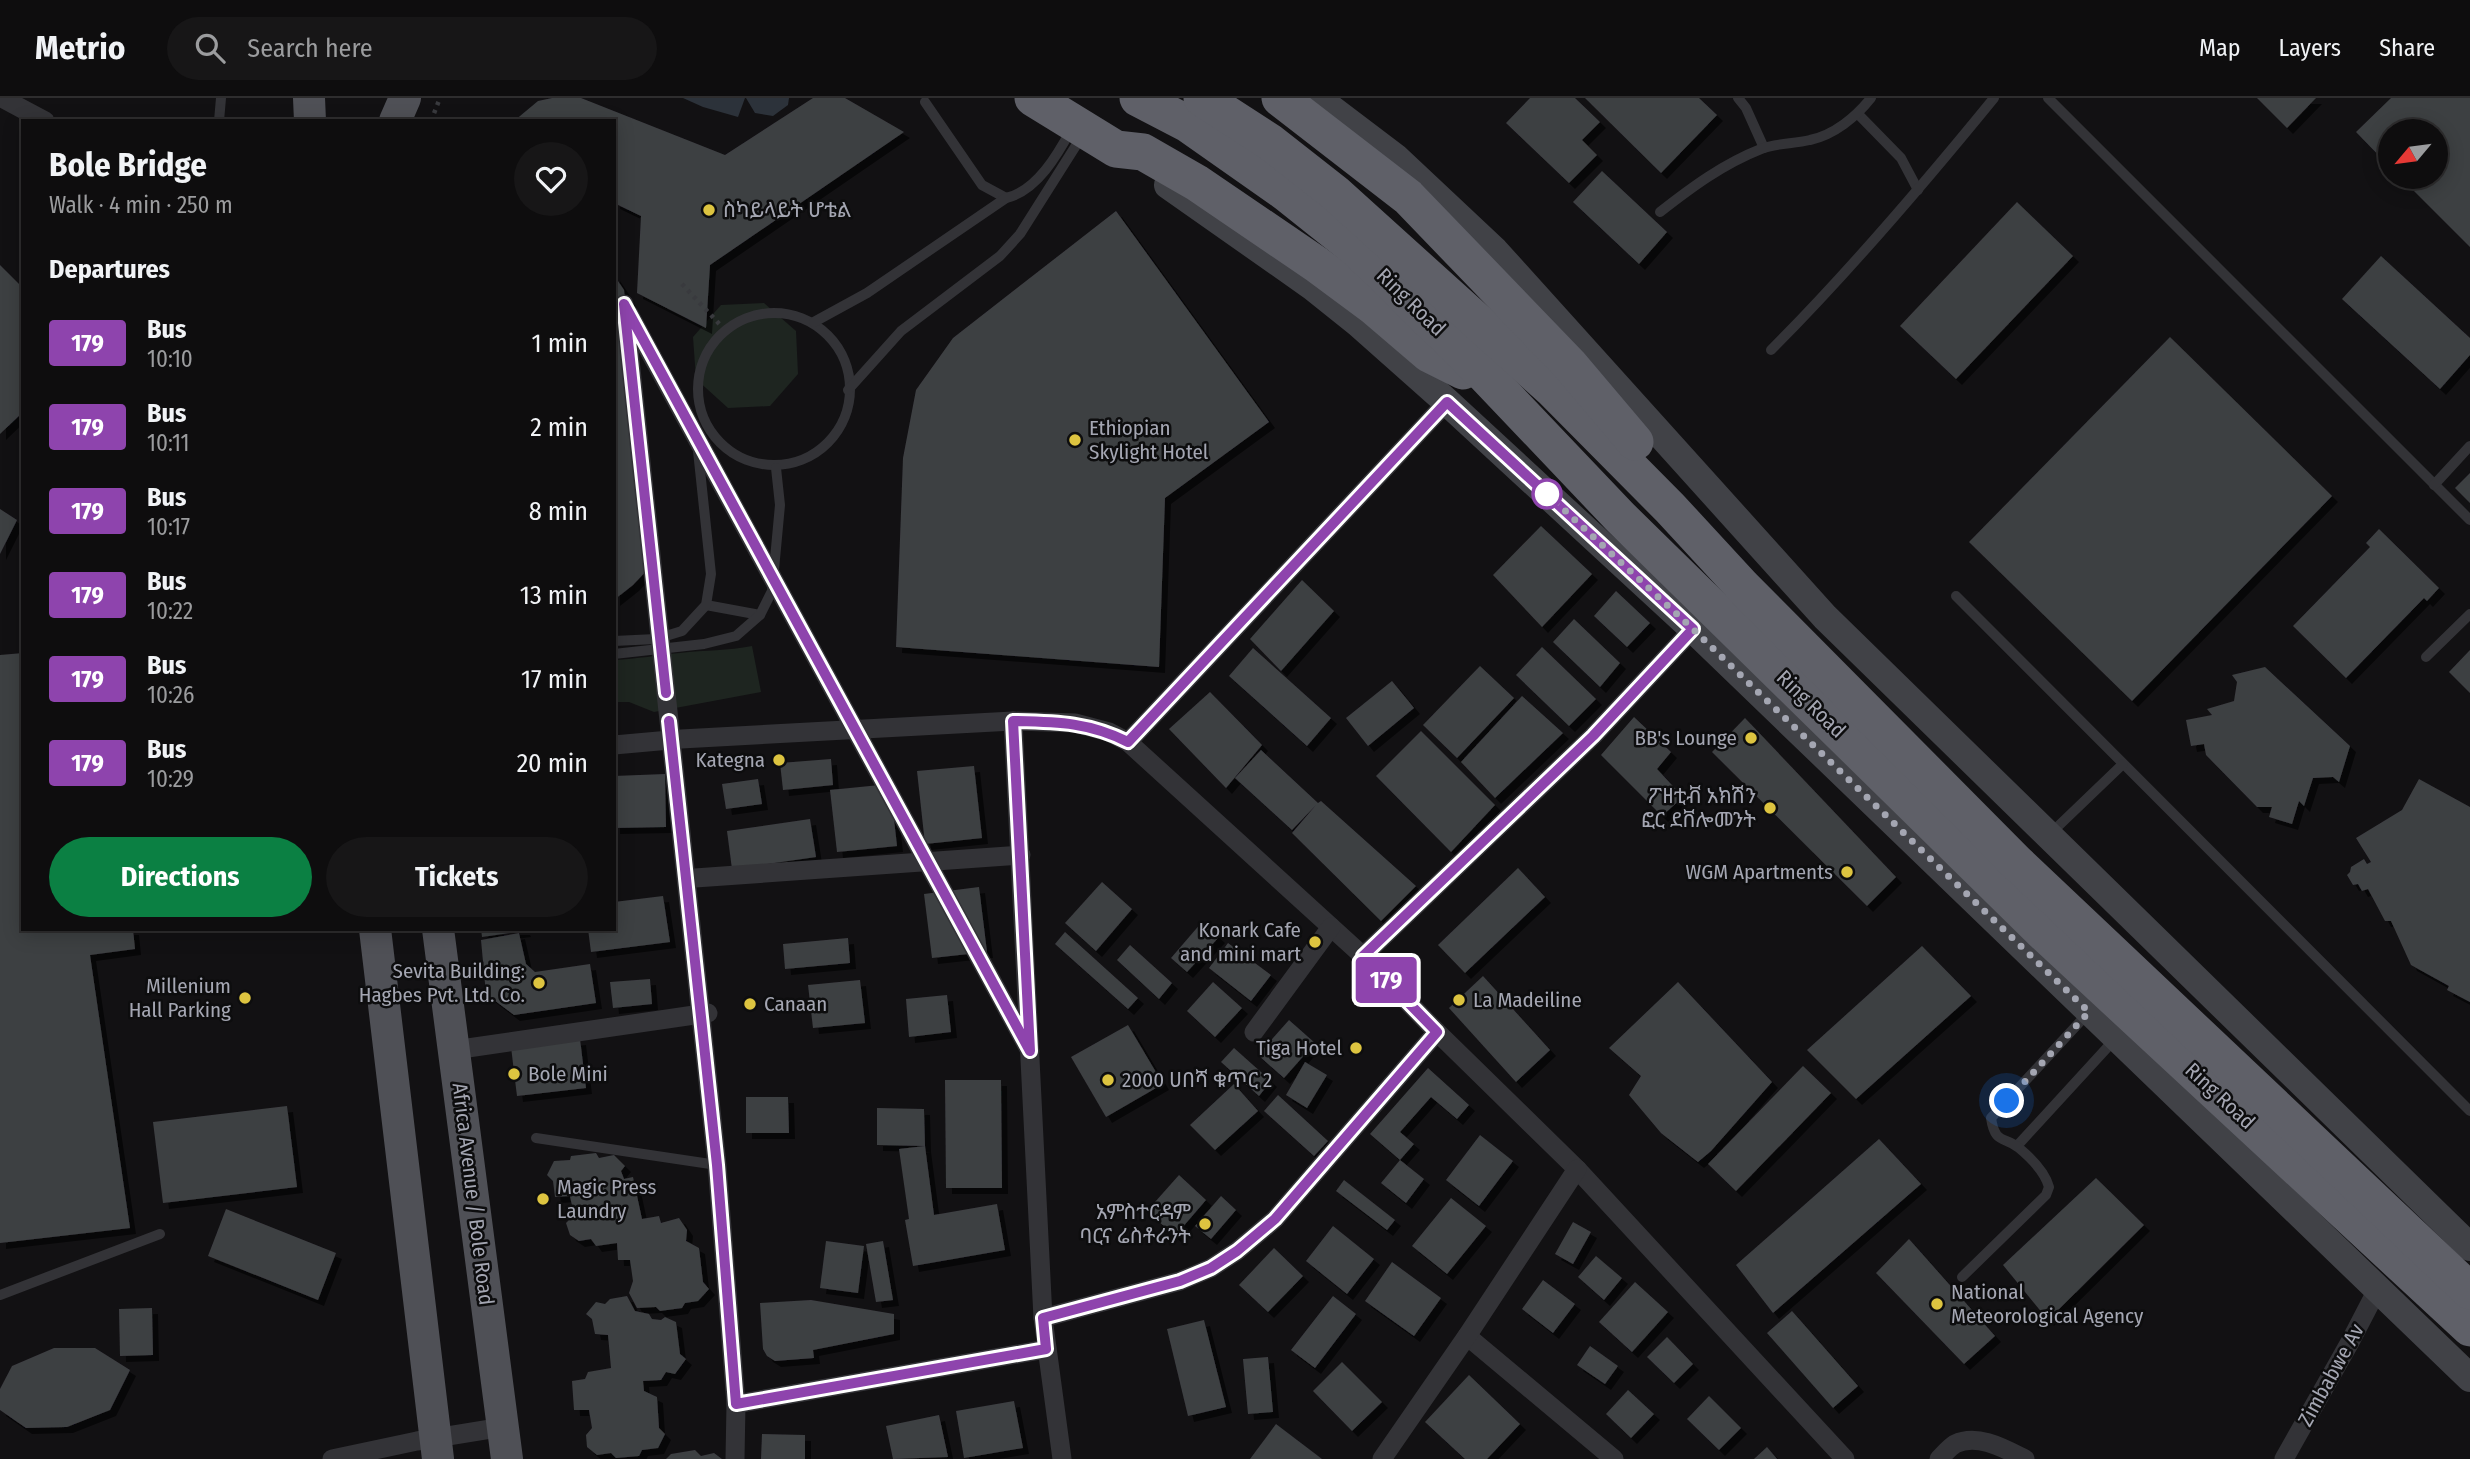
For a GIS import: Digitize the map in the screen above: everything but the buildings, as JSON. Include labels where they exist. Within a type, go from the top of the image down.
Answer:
[{"type":"highway","points":[[1032,98],[1116,149],[1143,152],[1168,166],[1316,264],[1374,307],[1429,354],[1459,371],[1485,375]]},
{"type":"highway","name":"Ring Road","points":[[1138,98],[1201,109],[1270,142],[1335,193],[1473,316],[1552,389],[1670,508],[1742,586],[2017,863],[2470,1291]]},
{"type":"highway","points":[[1280,98],[1408,197],[1496,286],[1569,364],[1703,522],[1742,586]]},
{"type":"highway","name":"Ring Road","points":[[1201,109],[1286,193],[1360,252],[1485,375],[1630,527],[2034,923],[2470,1328]]},
{"type":"main road","points":[[309,98],[310,119]]},
{"type":"main road","points":[[396,119],[405,98]]},
{"type":"main road","points":[[376,931],[437,1448]]},
{"type":"main road","name":"Africa Avenue / Bole Road","points":[[438,931],[508,1459]]},
{"type":"street","points":[[2,98],[41,119]]},
{"type":"street","points":[[1317,98],[1396,158],[1495,251],[1825,617],[2470,1247]]},
{"type":"street","points":[[1116,149],[1313,286],[1447,402],[1693,629],[2470,1378]]},
{"type":"street","points":[[624,304],[708,1013]]},
{"type":"street","points":[[624,304],[1030,1051]]},
{"type":"street","points":[[624,304],[717,1165],[736,1404],[735,1459]]},
{"type":"street","points":[[1128,742],[1447,402]]},
{"type":"street","points":[[1363,956],[1593,736],[1693,629]]},
{"type":"street","points":[[1013,721],[1043,1318],[1062,1459]]},
{"type":"street","points":[[616,745],[1013,721],[1075,723],[1109,732],[1128,742],[1363,956],[1577,1169],[1845,1459]]},
{"type":"street","points":[[681,739],[708,1013]]},
{"type":"street","points":[[695,878],[1021,855]]},
{"type":"street","points":[[1254,1032],[1331,927]]},
{"type":"street","points":[[454,1050],[708,1013]]},
{"type":"street","points":[[1043,1318],[1180,1281],[1211,1268],[1237,1251],[1275,1219],[1437,1032]]},
{"type":"street","points":[[1382,1459],[1577,1169]]},
{"type":"street","name":"Zimbabwe Av","points":[[2284,1459],[2377,1290]]},
{"type":"street","points":[[1467,1336],[1614,1459]]},
{"type":"street","points":[[736,1404],[1046,1349]]},
{"type":"street","points":[[332,1459],[437,1448],[503,1427]]},
{"type":"street","points":[[1939,1459],[1955,1444],[1970,1440],[1992,1443],[2025,1459]]},
{"type":"lane","points":[[219,119],[221,98]]},
{"type":"lane","points":[[1738,98],[1746,108],[1764,148]]},
{"type":"lane","points":[[1660,212],[1705,177],[1764,148],[1811,140],[1829,133],[1858,114],[1871,98]]},
{"type":"lane","points":[[1770,350],[1815,306],[1918,190],[1994,98]]},
{"type":"lane","points":[[2048,98],[2470,520]]},
{"type":"lane","points":[[925,102],[982,185],[1006,198]]},
{"type":"lane","points":[[1858,114],[1901,158],[1918,190]]},
{"type":"lane","points":[[814,321],[867,293],[1006,198],[1027,190],[1080,127]]},
{"type":"lane","points":[[848,390],[901,331],[1000,256],[1020,234],[1080,127]]},
{"type":"lane","points":[[616,641],[656,639],[682,631],[706,605],[711,574],[704,492],[695,434],[701,416],[698,369],[724,329],[768,310],[814,321],[845,357],[850,409],[821,452],[776,468],[730,454],[701,416]]},
{"type":"lane","points":[[2434,485],[2470,446]]},
{"type":"lane","points":[[616,654],[657,650],[736,636],[760,615],[772,591],[780,505],[776,468]]},
{"type":"lane","points":[[1955,596],[2470,1111]]},
{"type":"lane","points":[[706,605],[760,615]]},
{"type":"lane","points":[[2426,657],[2470,614]]},
{"type":"lane","points":[[2049,835],[2123,764]]},
{"type":"lane","points":[[1962,1277],[2046,1195],[2049,1187],[2047,1177],[2017,1146],[2004,1142],[1997,1135],[1992,1128],[1991,1118],[2089,1012]]},
{"type":"lane","points":[[2017,1146],[2116,1038]]},
{"type":"lane","points":[[536,1138],[717,1165]]},
{"type":"lane","points":[[0,1295],[160,1234]]},
{"type":"path","points":[[432,119],[440,98]]},
{"type":"path","points":[[682,284],[724,329]]},
{"type":"shaded area","points":[[683,98],[745,98],[738,117]]},
{"type":"shaded area","points":[[746,98],[789,98],[788,105],[773,116],[755,113]]},
{"type":"shaded area","points":[[764,303],[796,331],[798,374],[770,406],[728,408],[696,379],[693,337],[721,305]]},
{"type":"shaded area","points":[[752,646],[761,692],[654,712],[629,702],[616,702],[616,660]]},
{"type":"bus line","name":"179","points":[[666,693],[624,304],[1030,1051],[1013,721],[1075,723],[1109,732],[1128,742],[1447,402],[1693,629],[1593,736],[1363,956],[1437,1032],[1275,1219],[1237,1251],[1211,1268],[1180,1281],[1043,1318],[1046,1349],[736,1404],[717,1165],[669,721]]},
{"type":"place","name":"ስካይላይት ሆቴል","points":[[709,210]]},
{"type":"place","name":"Ethiopian Skylight Hotel","points":[[1075,440]]},
{"type":"place","name":"BB's Lounge","points":[[1751,738]]},
{"type":"place","name":"Kategna","points":[[779,760]]},
{"type":"place","name":"ፖዘቲቭ አክሽን ፎር ደቨሎመንት","points":[[1770,808]]},
{"type":"place","name":"WGM Apartments","points":[[1847,872]]},
{"type":"place","name":"Konark Cafe and mini mart","points":[[1315,942]]},
{"type":"place","name":"Sevita Building: Hagbes Pvt. Ltd. Co.","points":[[539,983]]},
{"type":"place","name":"Millenium Hall Parking","points":[[245,998]]},
{"type":"place","name":"La Madeiline","points":[[1459,1000]]},
{"type":"place","name":"Canaan","points":[[750,1004]]},
{"type":"place","name":"Tiga Hotel","points":[[1356,1048]]},
{"type":"place","name":"Bole Mini","points":[[514,1074]]},
{"type":"place","name":"2000 ሀበሻ ቁጥር 2","points":[[1108,1080]]},
{"type":"place","name":"Magic Press Laundry","points":[[543,1199]]},
{"type":"place","name":"አምስተርዳም ባርና ሬስቶራንት","points":[[1205,1224]]},
{"type":"place","name":"National Meteorological Agency","points":[[1937,1304]]},
{"type":"route","points":[[1547,494],[1693,629],[2089,1012],[2007,1101]]}]
